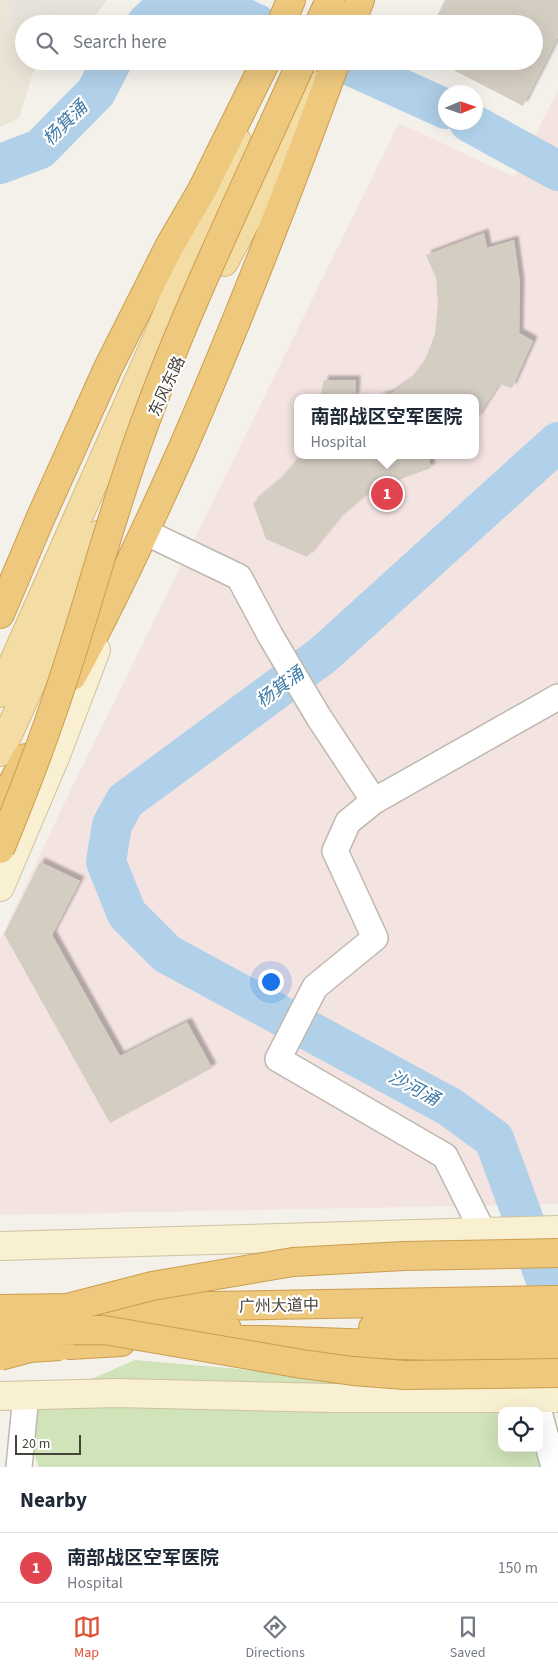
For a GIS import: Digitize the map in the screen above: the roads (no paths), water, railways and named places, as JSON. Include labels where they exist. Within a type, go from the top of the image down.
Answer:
[{"type":"highway","points":[[285,15],[291,0]]},
{"type":"highway","points":[[323,15],[330,0]]},
{"type":"highway","points":[[354,15],[360,0]]},
{"type":"highway","points":[[0,614],[72,446],[108,368],[170,245],[202,190],[262,70]]},
{"type":"highway","points":[[0,849],[28,780],[53,710],[113,518],[155,395],[211,260],[323,70]]},
{"type":"highway","points":[[0,807],[123,579],[217,370],[261,259],[324,70]]},
{"type":"highway","points":[[72,1300],[294,1262],[404,1256],[554,1238]]},
{"type":"highway","points":[[0,1292],[72,1300],[267,1291],[558,1282]]},
{"type":"highway","name":"广州大道中","points":[[0,1309],[72,1300],[558,1300]]},
{"type":"highway","points":[[104,1330],[353,1371],[423,1375],[558,1374]]},
{"type":"highway","name":"广州大道中","points":[[0,1331],[104,1330],[556,1339]]},
{"type":"highway","points":[[0,1350],[70,1345],[226,1340],[458,1347],[556,1339]]},
{"type":"highway","points":[[0,1356],[30,1348]]},
{"type":"main road","name":"东风东路","points":[[0,693],[158,337],[230,160],[263,70]]},
{"type":"main road","name":"东风东路","points":[[0,752],[142,437],[220,270],[323,70]]},
{"type":"street","points":[[0,582],[72,446]]},
{"type":"street","points":[[145,532],[239,576],[281,654],[374,801]]},
{"type":"street","points":[[0,887],[56,755],[123,579]]},
{"type":"street","points":[[483,1232],[445,1156],[278,1059],[315,987],[375,938],[335,851],[348,822],[374,801],[558,697]]},
{"type":"street","points":[[0,1246],[511,1231],[554,1238]]},
{"type":"street","points":[[19,1467],[13,1396],[117,1393],[543,1404],[554,1467]]},
{"type":"waterway","name":"杨箕涌","points":[[155,15],[166,5],[192,0]]},
{"type":"waterway","name":"杨箕涌","points":[[204,0],[237,15]]},
{"type":"waterway","name":"杨箕涌","points":[[0,164],[40,149],[96,92],[107,70]]},
{"type":"waterway","name":"杨箕涌","points":[[360,70],[438,105]]},
{"type":"waterway","name":"杨箕涌","points":[[483,130],[558,171]]},
{"type":"waterway","name":"杨箕涌","points":[[558,442],[323,655],[125,801],[112,825],[106,862],[127,914],[167,954],[450,1107],[494,1139],[558,1313]]},
{"type":"place","name":"南部战区空军医院","points":[[387,494]]},
{"type":"water label","name":"沙河涌","points":[[414,1088]]}]
